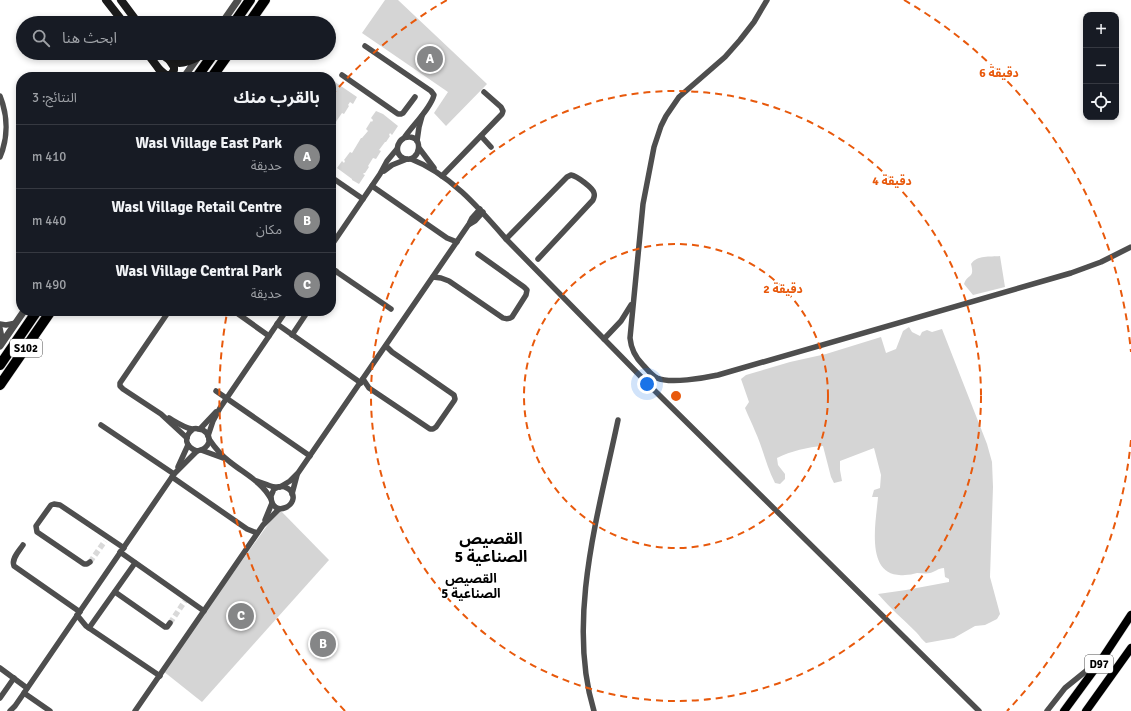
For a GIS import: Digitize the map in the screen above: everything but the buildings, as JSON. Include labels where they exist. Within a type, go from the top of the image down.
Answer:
[{"type":"highway","points":[[239,16],[250,0]]},
{"type":"highway","points":[[254,16],[265,0]]},
{"type":"highway","points":[[201,72],[209,60]]},
{"type":"highway","points":[[216,72],[224,60]]},
{"type":"highway","name":"S102","points":[[0,365],[34,316]]},
{"type":"highway","name":"S102","points":[[0,385],[48,316]]},
{"type":"main road","points":[[106,0],[119,16]]},
{"type":"main road","points":[[123,1],[133,16]]},
{"type":"main road","points":[[152,60],[160,72]]},
{"type":"main road","points":[[170,61],[182,63],[193,60]]},
{"type":"main road","points":[[170,61],[174,68],[173,72]]},
{"type":"main road","points":[[159,69],[162,72]]},
{"type":"main road","name":"D97","points":[[1064,711],[1100,662],[1131,615]]},
{"type":"main road","name":"D97","points":[[1086,711],[1131,648]]},
{"type":"street","points":[[227,16],[238,0]]},
{"type":"street","points":[[767,0],[754,22],[725,57],[679,97],[672,106],[661,126],[654,148],[643,204],[630,338],[632,350],[638,360],[652,374],[658,378],[677,380],[697,379],[726,373],[1071,273],[1101,262],[1131,247]]},
{"type":"street","points":[[365,46],[433,93],[434,97],[423,113],[404,138],[398,142],[397,149],[400,156],[424,164],[436,171],[482,211],[506,239],[654,390],[979,711]]},
{"type":"street","points":[[188,72],[196,60]]},
{"type":"street","points":[[342,75],[398,114],[403,112],[415,97]]},
{"type":"street","points":[[442,176],[502,114],[503,110],[501,107],[484,92]]},
{"type":"street","points":[[0,96],[4,109],[6,127],[4,145],[0,157]]},
{"type":"street","points":[[423,113],[417,141],[419,148],[436,171]]},
{"type":"street","points":[[480,136],[491,147]]},
{"type":"street","points":[[404,138],[410,137],[417,141]]},
{"type":"street","points":[[380,174],[392,164],[417,155],[419,148]]},
{"type":"street","points":[[336,239],[380,174],[387,161],[397,149]]},
{"type":"street","points":[[506,239],[567,177],[571,175],[576,176],[593,190],[593,200],[538,259]]},
{"type":"street","points":[[336,181],[363,199]]},
{"type":"street","points":[[372,186],[447,238],[457,242]]},
{"type":"street","points":[[263,525],[271,502],[272,492],[290,481],[298,473],[433,278],[472,218],[482,211]]},
{"type":"street","points":[[433,278],[441,278],[449,281],[503,318],[510,319],[526,295],[527,290],[524,286],[478,254]]},
{"type":"street","points":[[336,271],[391,309]]},
{"type":"street","points":[[604,339],[622,321],[634,300]]},
{"type":"street","points":[[1,345],[21,316]]},
{"type":"street","points":[[167,316],[120,383],[120,386],[161,414],[193,429],[200,428],[220,408]]},
{"type":"street","points":[[241,316],[270,336]]},
{"type":"street","points":[[10,711],[14,708],[173,476],[185,462],[207,446],[213,421],[220,408],[283,316]]},
{"type":"street","points":[[292,334],[305,316]]},
{"type":"street","points":[[0,324],[6,325],[16,323]]},
{"type":"street","points":[[277,324],[362,381],[369,388],[430,429],[433,429],[454,402],[454,395],[392,352],[386,346]]},
{"type":"street","points":[[0,328],[2,338],[1,345]]},
{"type":"street","points":[[216,391],[310,456]]},
{"type":"street","points":[[161,414],[187,438]]},
{"type":"street","points":[[594,711],[588,687],[584,654],[583,610],[594,536],[618,420]]},
{"type":"street","points":[[101,425],[247,529],[258,533]]},
{"type":"street","points":[[200,428],[205,431],[218,451],[229,461],[257,481],[265,490],[274,506],[282,509],[288,506],[292,501],[294,484],[298,473]]},
{"type":"street","points":[[173,476],[188,445],[188,435],[193,429]]},
{"type":"street","points":[[188,445],[190,448],[215,455],[229,461]]},
{"type":"street","points":[[257,481],[289,489],[292,494]]},
{"type":"street","points":[[90,562],[84,564],[39,533],[36,529],[49,507],[54,504],[60,505],[122,550],[135,563],[186,600],[204,611]]},
{"type":"street","points":[[135,711],[263,525],[279,508]]},
{"type":"street","points":[[23,545],[13,560],[12,564],[14,566],[78,614],[83,623],[89,628],[160,676]]},
{"type":"street","points":[[89,628],[135,563]]},
{"type":"street","points":[[114,592],[165,627],[170,623]]},
{"type":"street","points":[[1048,711],[1065,688],[1100,662]]},
{"type":"street","points":[[0,668],[14,678],[50,711]]},
{"type":"street","points":[[0,698],[14,678]]},
{"type":"shaded area","points":[[385,0],[398,0],[487,84],[446,126],[434,113],[448,92],[362,33]]},
{"type":"shaded area","points":[[336,83],[357,97],[353,104],[350,102],[344,114],[342,113],[336,122]]},
{"type":"shaded area","points":[[376,111],[383,114],[398,126],[392,135],[390,133],[390,136],[379,150],[381,151],[376,159],[373,158],[368,166],[369,167],[363,174],[365,175],[359,184],[337,168],[342,161],[344,163],[344,160],[350,152],[352,153],[361,138],[368,131],[366,129],[371,121],[372,122],[373,120],[371,118]]},
{"type":"shaded area","points":[[1000,256],[1005,287],[973,295],[964,284],[972,274],[971,264],[980,258]]},
{"type":"shaded area","points":[[909,327],[912,332],[920,336],[922,332],[927,330],[932,332],[942,329],[987,444],[992,462],[993,487],[990,577],[1000,614],[997,619],[985,625],[975,626],[954,638],[926,643],[878,594],[949,582],[949,579],[945,577],[944,568],[928,573],[905,575],[892,574],[883,568],[878,559],[875,547],[878,497],[872,497],[874,490],[880,488],[881,475],[874,448],[840,461],[842,481],[834,483],[823,446],[806,448],[788,453],[777,458],[778,465],[785,474],[785,479],[780,484],[775,483],[758,437],[745,408],[749,402],[741,379],[746,375],[790,362],[826,354],[881,337],[886,353],[896,349],[903,331]]},
{"type":"shaded area","points":[[279,509],[329,560],[202,702],[163,671]]},
{"type":"tunnel","points":[[90,562],[105,541]]},
{"type":"tunnel","points":[[170,623],[185,601]]},
{"type":"place","name":"Wasl Village East Park","points":[[430,59]]},
{"type":"place","name":"Wasl Village Central Park","points":[[241,616]]},
{"type":"place","name":"Wasl Village Retail Centre","points":[[323,644]]},
{"type":"district","name":"القصيص الصناعية 5","points":[[491,547]]},
{"type":"district","name":"القصيص الصناعية 5","points":[[471,586]]}]
